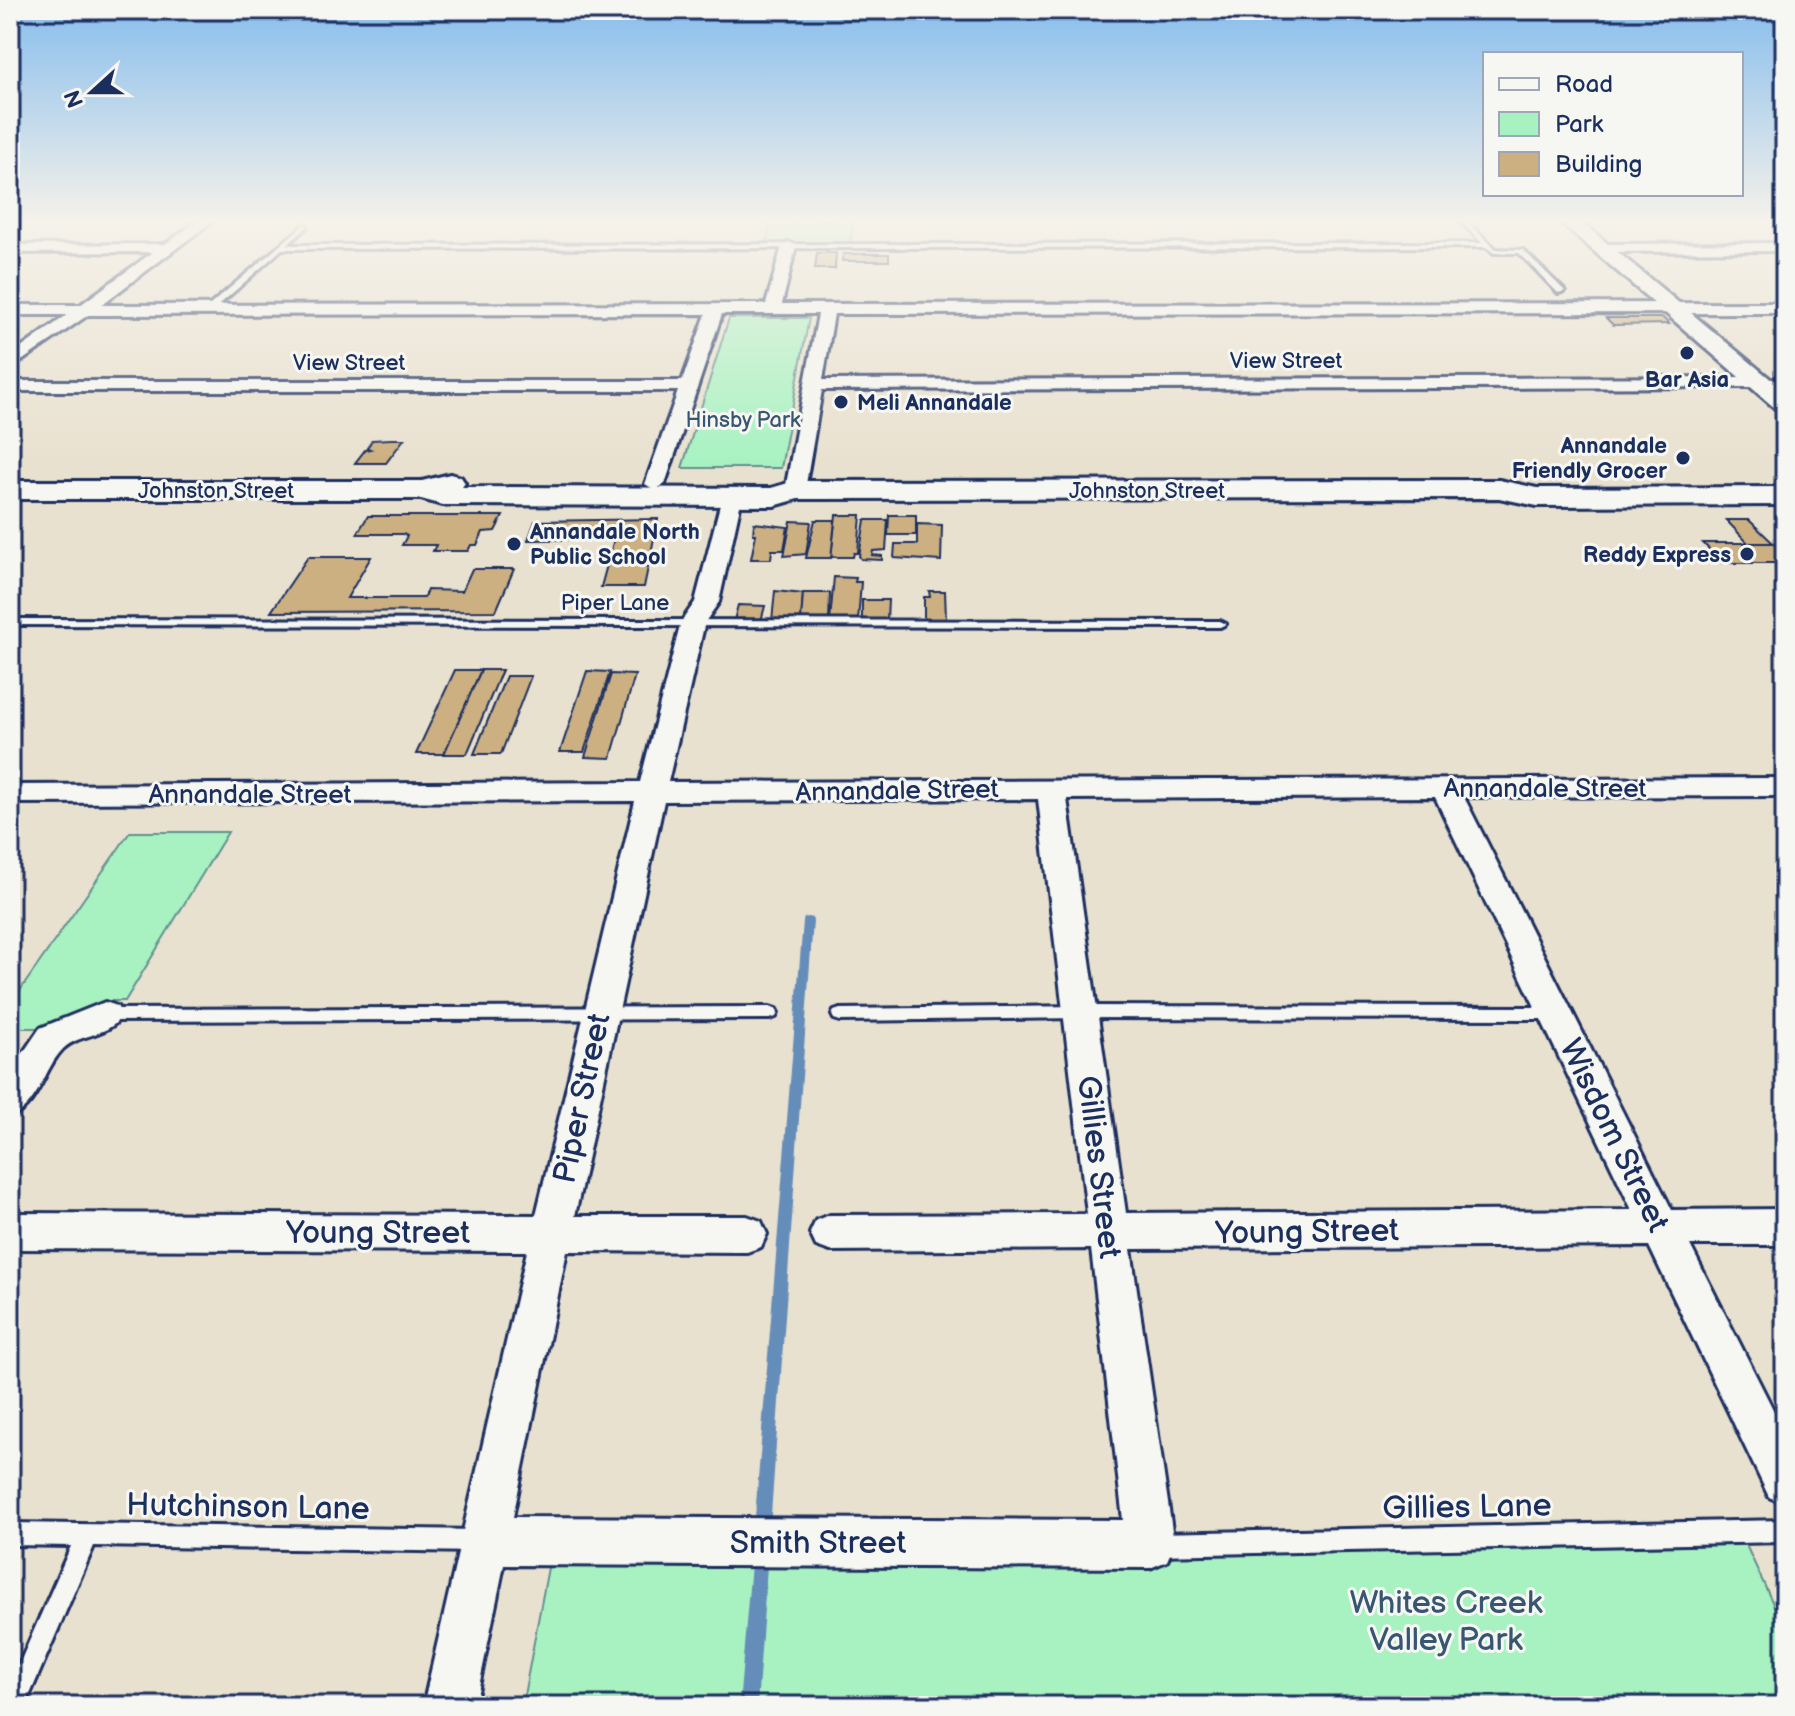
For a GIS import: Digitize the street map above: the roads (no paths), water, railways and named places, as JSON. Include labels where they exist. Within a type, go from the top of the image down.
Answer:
[{"type":"main road","points":[[1663,300],[1785,404]]},
{"type":"main road","name":"Johnston Street","points":[[1499,489],[1526,483],[1785,481]]},
{"type":"main road","name":"Johnston Street","points":[[10,490],[422,490],[450,483],[777,484],[795,490]]},
{"type":"main road","name":"Johnston Street","points":[[422,490],[443,496],[774,497],[795,490],[1499,489],[1537,497],[1785,496]]},
{"type":"street","points":[[10,364],[97,300]]},
{"type":"street","points":[[773,308],[775,300]]},
{"type":"street","points":[[10,310],[1785,308]]},
{"type":"street","points":[[795,490],[827,309]]},
{"type":"street","points":[[655,484],[715,310]]},
{"type":"street","name":"View Street","points":[[814,385],[1759,382]]},
{"type":"street","name":"View Street","points":[[10,386],[689,386]]},
{"type":"street","name":"Piper Street","points":[[449,1706],[598,1013],[693,622],[707,602],[732,497]]},
{"type":"street","name":"Annandale Street","points":[[10,794],[1785,787]]},
{"type":"street","name":"Wisdom Street","points":[[1445,788],[1785,1481]]},
{"type":"street","name":"Gillies Street","points":[[1051,789],[1150,1544]]},
{"type":"street","points":[[10,1102],[52,1038],[105,1015]]},
{"type":"street","name":"Young Street","points":[[830,1233],[1785,1227]]},
{"type":"street","name":"Young Street","points":[[10,1231],[747,1234]]},
{"type":"street","name":"Smith Street","points":[[486,1541],[1150,1544]]},
{"type":"lane","points":[[208,310],[219,300]]},
{"type":"lane","points":[[1759,382],[1785,381]]},
{"type":"lane","name":"Piper Lane","points":[[10,622],[1220,624]]},
{"type":"lane","points":[[105,1015],[770,1013]]},
{"type":"lane","points":[[840,1015],[1555,1013]]},
{"type":"lane","name":"Gillies Lane","points":[[1150,1544],[1785,1531]]},
{"type":"lane","name":"Hutchinson Lane","points":[[10,1534],[486,1541]]},
{"type":"lane","points":[[13,1706],[87,1536]]},
{"type":"waterway","points":[[762,1529],[808,921]]},
{"type":"waterway","points":[[748,1706],[760,1552]]},
{"type":"place","name":"Bar Asia","points":[[1687,353]]},
{"type":"place","name":"Meli Annandale","points":[[841,402]]},
{"type":"place","name":"Annandale Friendly Grocer","points":[[1683,458]]},
{"type":"place","name":"Annandale North Public School","points":[[514,544]]},
{"type":"place","name":"Reddy Express","points":[[1747,554]]},
{"type":"park label","name":"Hinsby Park","points":[[743,419]]},
{"type":"park label","name":"Whites Creek Valley Park","points":[[1446,1620]]}]
